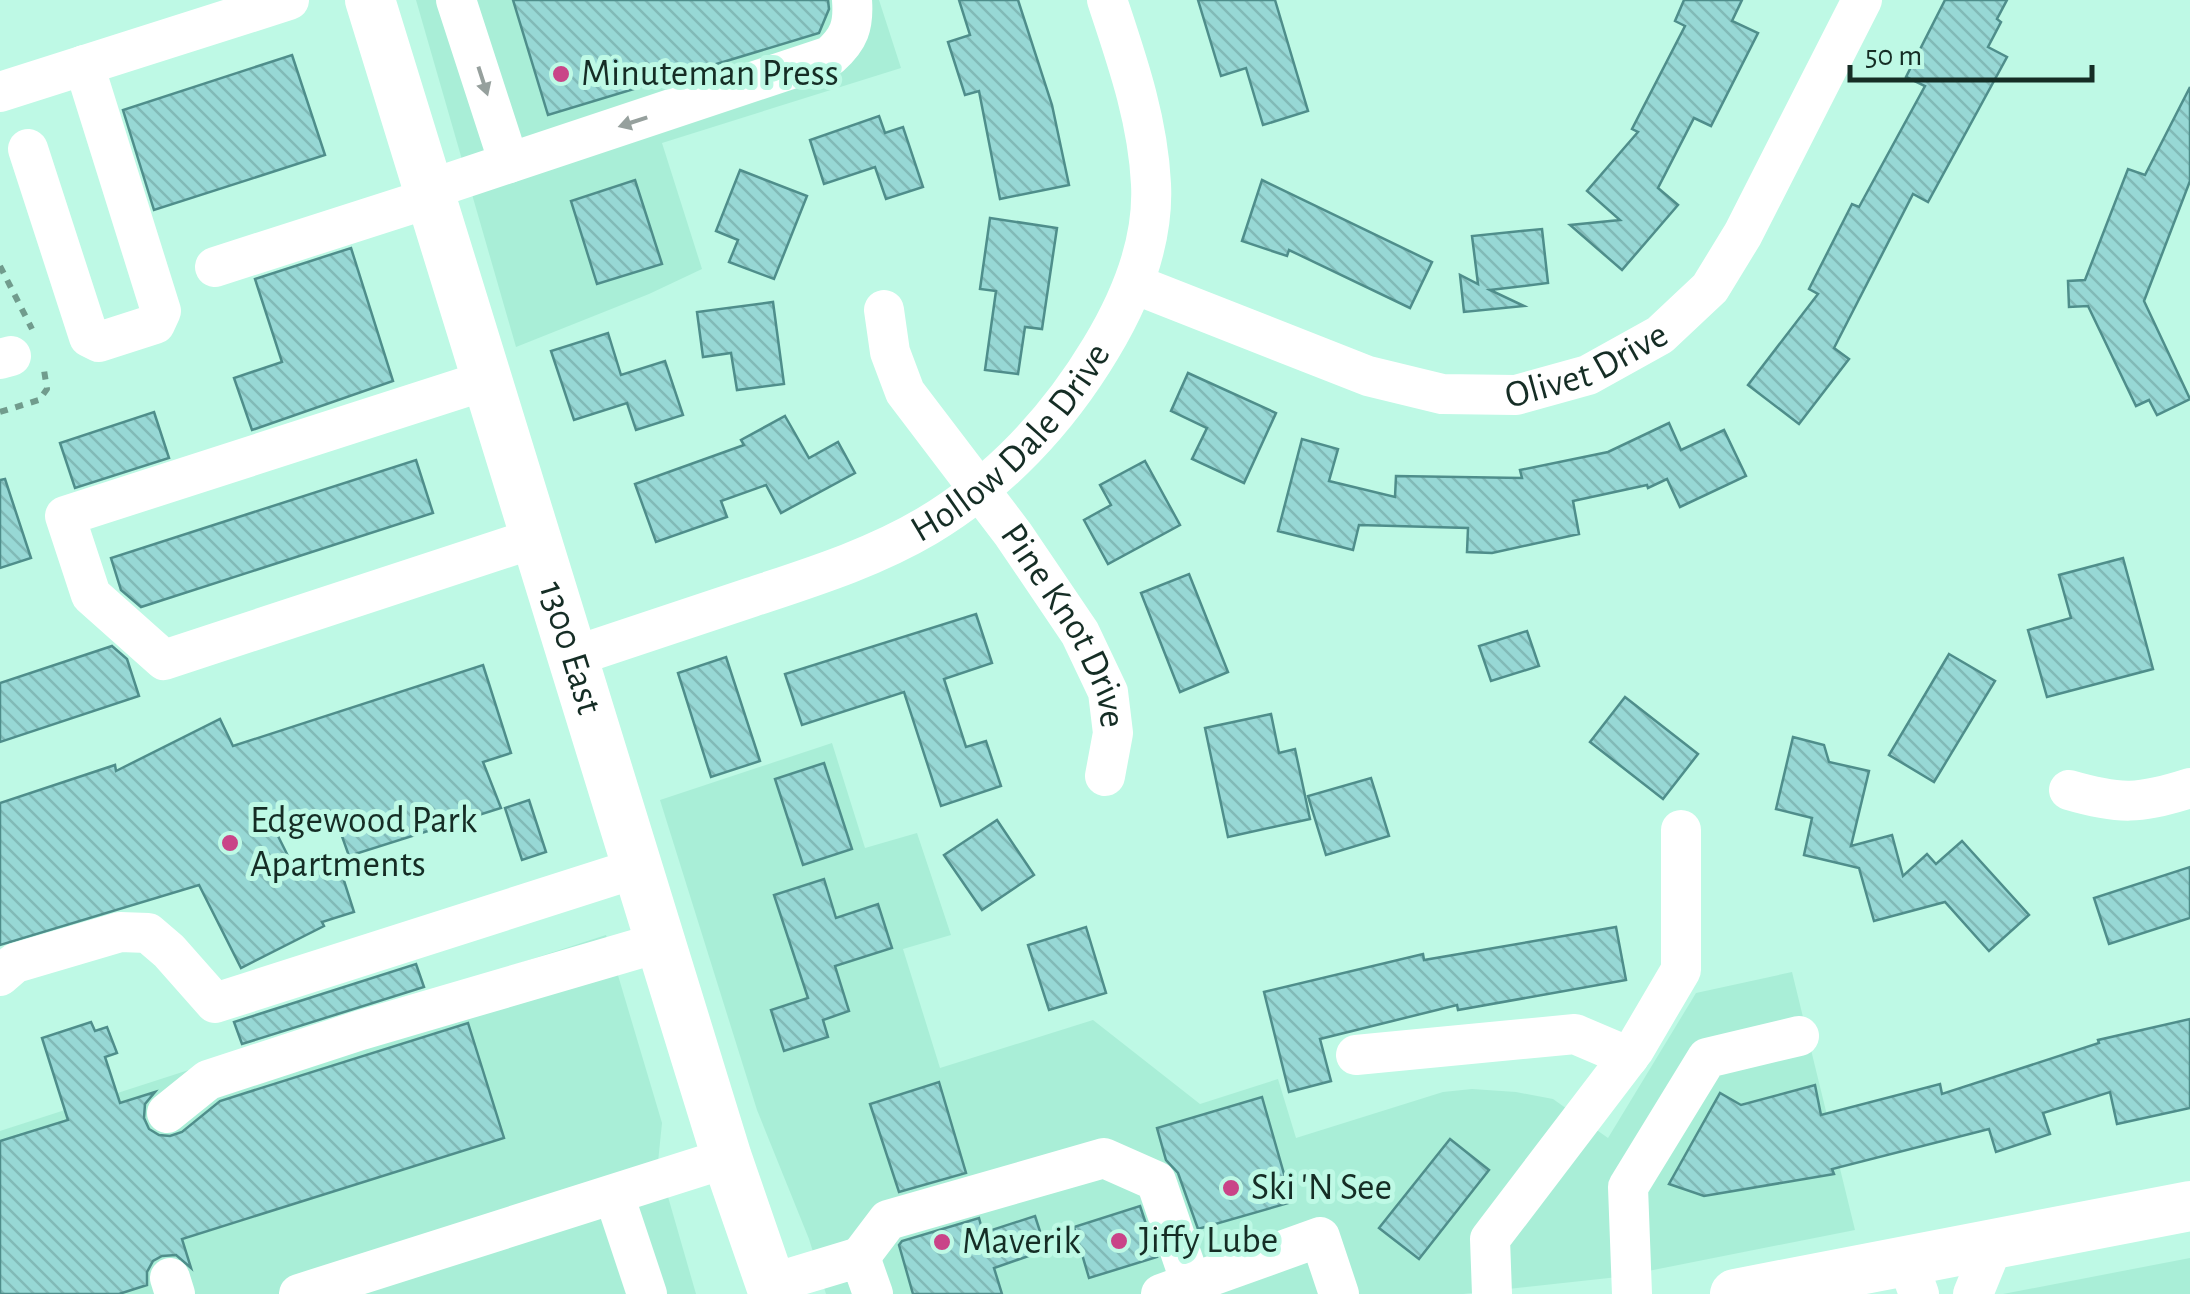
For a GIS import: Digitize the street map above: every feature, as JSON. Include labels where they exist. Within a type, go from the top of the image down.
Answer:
[{"type":"main road","name":"1300 East","points":[[370,0],[727,1158],[772,1289]]},
{"type":"main road","points":[[1734,1294],[1913,1278],[1993,1245],[2190,1206]]},
{"type":"street","points":[[0,92],[289,0]]},
{"type":"street","points":[[456,0],[509,163]]},
{"type":"street","points":[[216,267],[509,163],[830,56],[846,42],[854,20],[852,0]]},
{"type":"street","name":"Hollow Dale Drive","points":[[572,658],[867,556],[926,527],[979,489],[1048,425],[1085,376],[1115,326],[1134,284],[1147,233],[1152,188],[1147,131],[1107,0]]},
{"type":"street","name":"Olivet Drive","points":[[1134,284],[1368,376],[1442,394],[1516,395],[1588,375],[1660,336],[1710,288],[1743,234],[1862,0]]},
{"type":"street","points":[[28,150],[89,336],[99,342],[154,324],[162,311],[84,65]]},
{"type":"street","name":"Pine Knot Drive","points":[[884,310],[890,352],[905,392],[1058,596],[1108,692],[1113,734],[1105,776]]},
{"type":"street","points":[[486,380],[66,516],[91,595],[164,660],[536,538]]},
{"type":"street","points":[[2069,790],[2107,801],[2148,801],[2190,788]]},
{"type":"street","points":[[1492,1294],[1490,1239],[1629,1057],[1681,970],[1681,830]]},
{"type":"street","points":[[0,976],[15,964],[120,932],[148,932],[215,1003],[637,868]]},
{"type":"street","points":[[167,1113],[208,1080],[361,1030],[661,942]]},
{"type":"street","points":[[1356,1055],[1575,1034],[1629,1057]]},
{"type":"street","points":[[1632,1294],[1628,1187],[1707,1058],[1799,1036]]},
{"type":"street","points":[[299,1294],[727,1158]]},
{"type":"street","points":[[772,1289],[867,1276],[888,1220],[1104,1158],[1156,1181],[1176,1288],[1320,1237],[1339,1294]]},
{"type":"street","points":[[614,1195],[640,1292]]},
{"type":"street","points":[[1972,1294],[1993,1245]]},
{"type":"path","points":[[3,292],[9,283]]},
{"type":"shaded area","points":[[416,0],[879,0],[901,68],[662,143],[702,269],[516,347]]},
{"type":"shaded area","points":[[832,743],[865,848],[917,833],[951,935],[903,949],[940,1068],[1093,1020],[1200,1104],[1278,1079],[1296,1138],[1443,1092],[1472,1089],[1553,1099],[1608,1138],[1696,993],[1792,972],[1855,1230],[1618,1277],[1463,1294],[826,1294],[809,1239],[757,1110],[660,800]]},
{"type":"shaded area","points":[[606,935],[662,1123],[658,1162],[696,1294],[0,1294],[0,1131]]},
{"type":"shaded area","points":[[2190,1258],[2190,1294],[2003,1294]]},
{"type":"building","points":[[513,0],[828,0],[829,9],[819,33],[548,115]]},
{"type":"building","points":[[959,0],[1018,0],[1052,105],[1069,185],[1000,199],[979,91],[965,95],[948,42],[970,35]]},
{"type":"building","points":[[1198,0],[1275,0],[1308,111],[1263,125],[1246,68],[1221,76]]},
{"type":"building","points":[[1684,0],[1742,0],[1732,21],[1758,33],[1711,126],[1694,118],[1658,188],[1678,205],[1622,270],[1570,225],[1620,220],[1587,191],[1638,132],[1632,129],[1685,26],[1675,21]]},
{"type":"building","points":[[1945,0],[2007,0],[1988,47],[2007,57],[1928,202],[1913,194],[1834,348],[1849,359],[1799,424],[1748,385],[1818,294],[1809,289],[1852,204],[1859,207],[1925,86],[1906,77]]},
{"type":"building","points":[[292,55],[325,155],[154,210],[123,110]]},
{"type":"building","points":[[2190,87],[2190,181],[2144,301],[2190,399],[2157,415],[2149,400],[2136,406],[2088,306],[2069,307],[2068,281],[2085,280],[2128,169],[2145,175]]},
{"type":"building","points":[[879,116],[885,133],[903,127],[923,187],[886,199],[875,167],[824,184],[810,140]]},
{"type":"building","points":[[740,170],[807,196],[774,279],[729,262],[738,240],[716,231]]},
{"type":"building","points":[[635,180],[662,264],[597,284],[571,201]]},
{"type":"building","points":[[1262,180],[1432,262],[1410,308],[1289,250],[1287,256],[1242,241]]},
{"type":"building","points":[[990,218],[1057,228],[1042,329],[1025,327],[1018,374],[985,370],[996,291],[980,289]]},
{"type":"building","points":[[1542,229],[1548,283],[1490,290],[1524,306],[1464,312],[1460,275],[1478,284],[1472,236]]},
{"type":"building","points":[[351,248],[393,381],[252,430],[234,378],[282,362],[255,279]]},
{"type":"building","points":[[773,302],[784,384],[737,390],[731,353],[703,357],[697,312]]},
{"type":"building","points":[[608,333],[621,375],[665,361],[683,415],[636,430],[627,403],[574,420],[551,351]]},
{"type":"building","points":[[1188,373],[1276,413],[1244,483],[1192,459],[1207,428],[1171,411]]},
{"type":"building","points":[[154,412],[169,458],[75,488],[60,443]]},
{"type":"building","points":[[785,416],[809,458],[838,442],[855,473],[781,513],[766,485],[721,501],[727,517],[656,542],[635,484],[744,445],[741,440]]},
{"type":"building","points":[[1669,423],[1681,450],[1724,430],[1746,476],[1680,507],[1667,479],[1648,488],[1647,485],[1573,501],[1579,534],[1492,553],[1467,552],[1468,528],[1359,525],[1353,550],[1278,531],[1302,439],[1338,449],[1329,481],[1395,497],[1396,476],[1522,478],[1520,470],[1608,452]]},
{"type":"building","points":[[416,460],[433,513],[141,607],[121,590],[111,558]]},
{"type":"building","points":[[1145,461],[1180,525],[1108,564],[1084,520],[1111,505],[1100,485]]},
{"type":"building","points":[[5,479],[31,558],[0,568],[0,480]]},
{"type":"building","points":[[2123,558],[2153,669],[2047,697],[2028,630],[2071,618],[2059,575]]},
{"type":"building","points":[[1189,574],[1228,672],[1180,692],[1141,593]]},
{"type":"building","points":[[976,614],[992,663],[944,679],[966,747],[986,741],[1001,786],[941,806],[904,692],[802,725],[785,674]]},
{"type":"building","points":[[1527,631],[1539,666],[1491,681],[1479,646]]},
{"type":"building","points":[[112,646],[127,659],[139,696],[0,742],[0,683]]},
{"type":"building","points":[[1949,654],[1995,681],[1934,782],[1889,755]]},
{"type":"building","points":[[726,657],[760,761],[711,777],[678,673]]},
{"type":"building","points":[[483,665],[511,753],[483,762],[501,808],[349,856],[333,811],[275,830],[299,878],[339,865],[354,912],[322,922],[324,926],[241,968],[199,885],[0,945],[0,803],[115,765],[116,771],[220,719],[233,746]]},
{"type":"building","points":[[1625,697],[1698,754],[1663,799],[1590,742]]},
{"type":"building","points":[[1271,714],[1279,753],[1295,749],[1310,819],[1228,837],[1205,728]]},
{"type":"building","points":[[1793,737],[1824,745],[1829,762],[1869,771],[1851,846],[1892,835],[1903,876],[1927,854],[1936,864],[1962,841],[2029,915],[1989,951],[1945,902],[1874,921],[1859,868],[1804,855],[1812,818],[1776,809]]},
{"type":"building","points":[[824,763],[852,849],[803,865],[775,779]]},
{"type":"building","points":[[1371,778],[1389,836],[1326,855],[1308,796]]},
{"type":"building","points":[[529,800],[546,852],[522,860],[505,808]]},
{"type":"building","points":[[997,820],[1034,875],[982,910],[944,855]]},
{"type":"building","points":[[2190,867],[2190,918],[2109,944],[2094,898]]},
{"type":"building","points":[[824,879],[836,918],[878,904],[892,948],[835,966],[849,1011],[823,1020],[828,1037],[784,1051],[771,1010],[808,998],[774,895]]},
{"type":"building","points":[[1086,927],[1106,993],[1049,1010],[1028,945]]},
{"type":"building","points":[[1616,927],[1626,980],[1458,1010],[1457,1005],[1320,1039],[1331,1081],[1289,1092],[1264,992],[1423,954],[1424,960]]},
{"type":"building","points":[[416,964],[424,987],[242,1044],[234,1022]]},
{"type":"building","points":[[2190,1019],[2190,1108],[2117,1124],[2110,1092],[2043,1113],[2050,1134],[1996,1152],[1989,1129],[1832,1169],[1834,1174],[1704,1196],[1669,1184],[1720,1093],[1741,1105],[1815,1085],[1821,1115],[1940,1084],[1942,1094],[2099,1043],[2098,1040]]},
{"type":"building","points":[[91,1022],[95,1031],[107,1027],[117,1053],[105,1057],[120,1103],[155,1092],[145,1104],[144,1118],[149,1129],[170,1136],[182,1132],[220,1101],[468,1023],[504,1138],[182,1239],[191,1268],[176,1255],[162,1256],[153,1261],[147,1272],[147,1285],[119,1294],[0,1294],[0,1141],[68,1120],[42,1038]]},
{"type":"building","points":[[939,1082],[966,1173],[899,1192],[870,1104]]},
{"type":"building","points":[[1262,1097],[1292,1202],[1198,1229],[1178,1173],[1166,1160],[1157,1128]]},
{"type":"building","points":[[1450,1139],[1489,1170],[1419,1259],[1379,1228]]},
{"type":"building","name":"Jiffy Lube","points":[[1140,1206],[1157,1257],[1089,1278],[1074,1227]]},
{"type":"building","name":"Maverik","points":[[1035,1216],[1046,1250],[994,1268],[1002,1294],[913,1294],[899,1245],[902,1241],[979,1218],[983,1233]]},
{"type":"place","name":"Minuteman Press","points":[[561,74]]},
{"type":"place","name":"Edgewood Park Apartments","points":[[230,843]]},
{"type":"place","name":"Ski 'N See","points":[[1231,1188]]},
{"type":"place","name":"Jiffy Lube","points":[[1119,1241]]},
{"type":"place","name":"Maverik","points":[[942,1242]]}]
